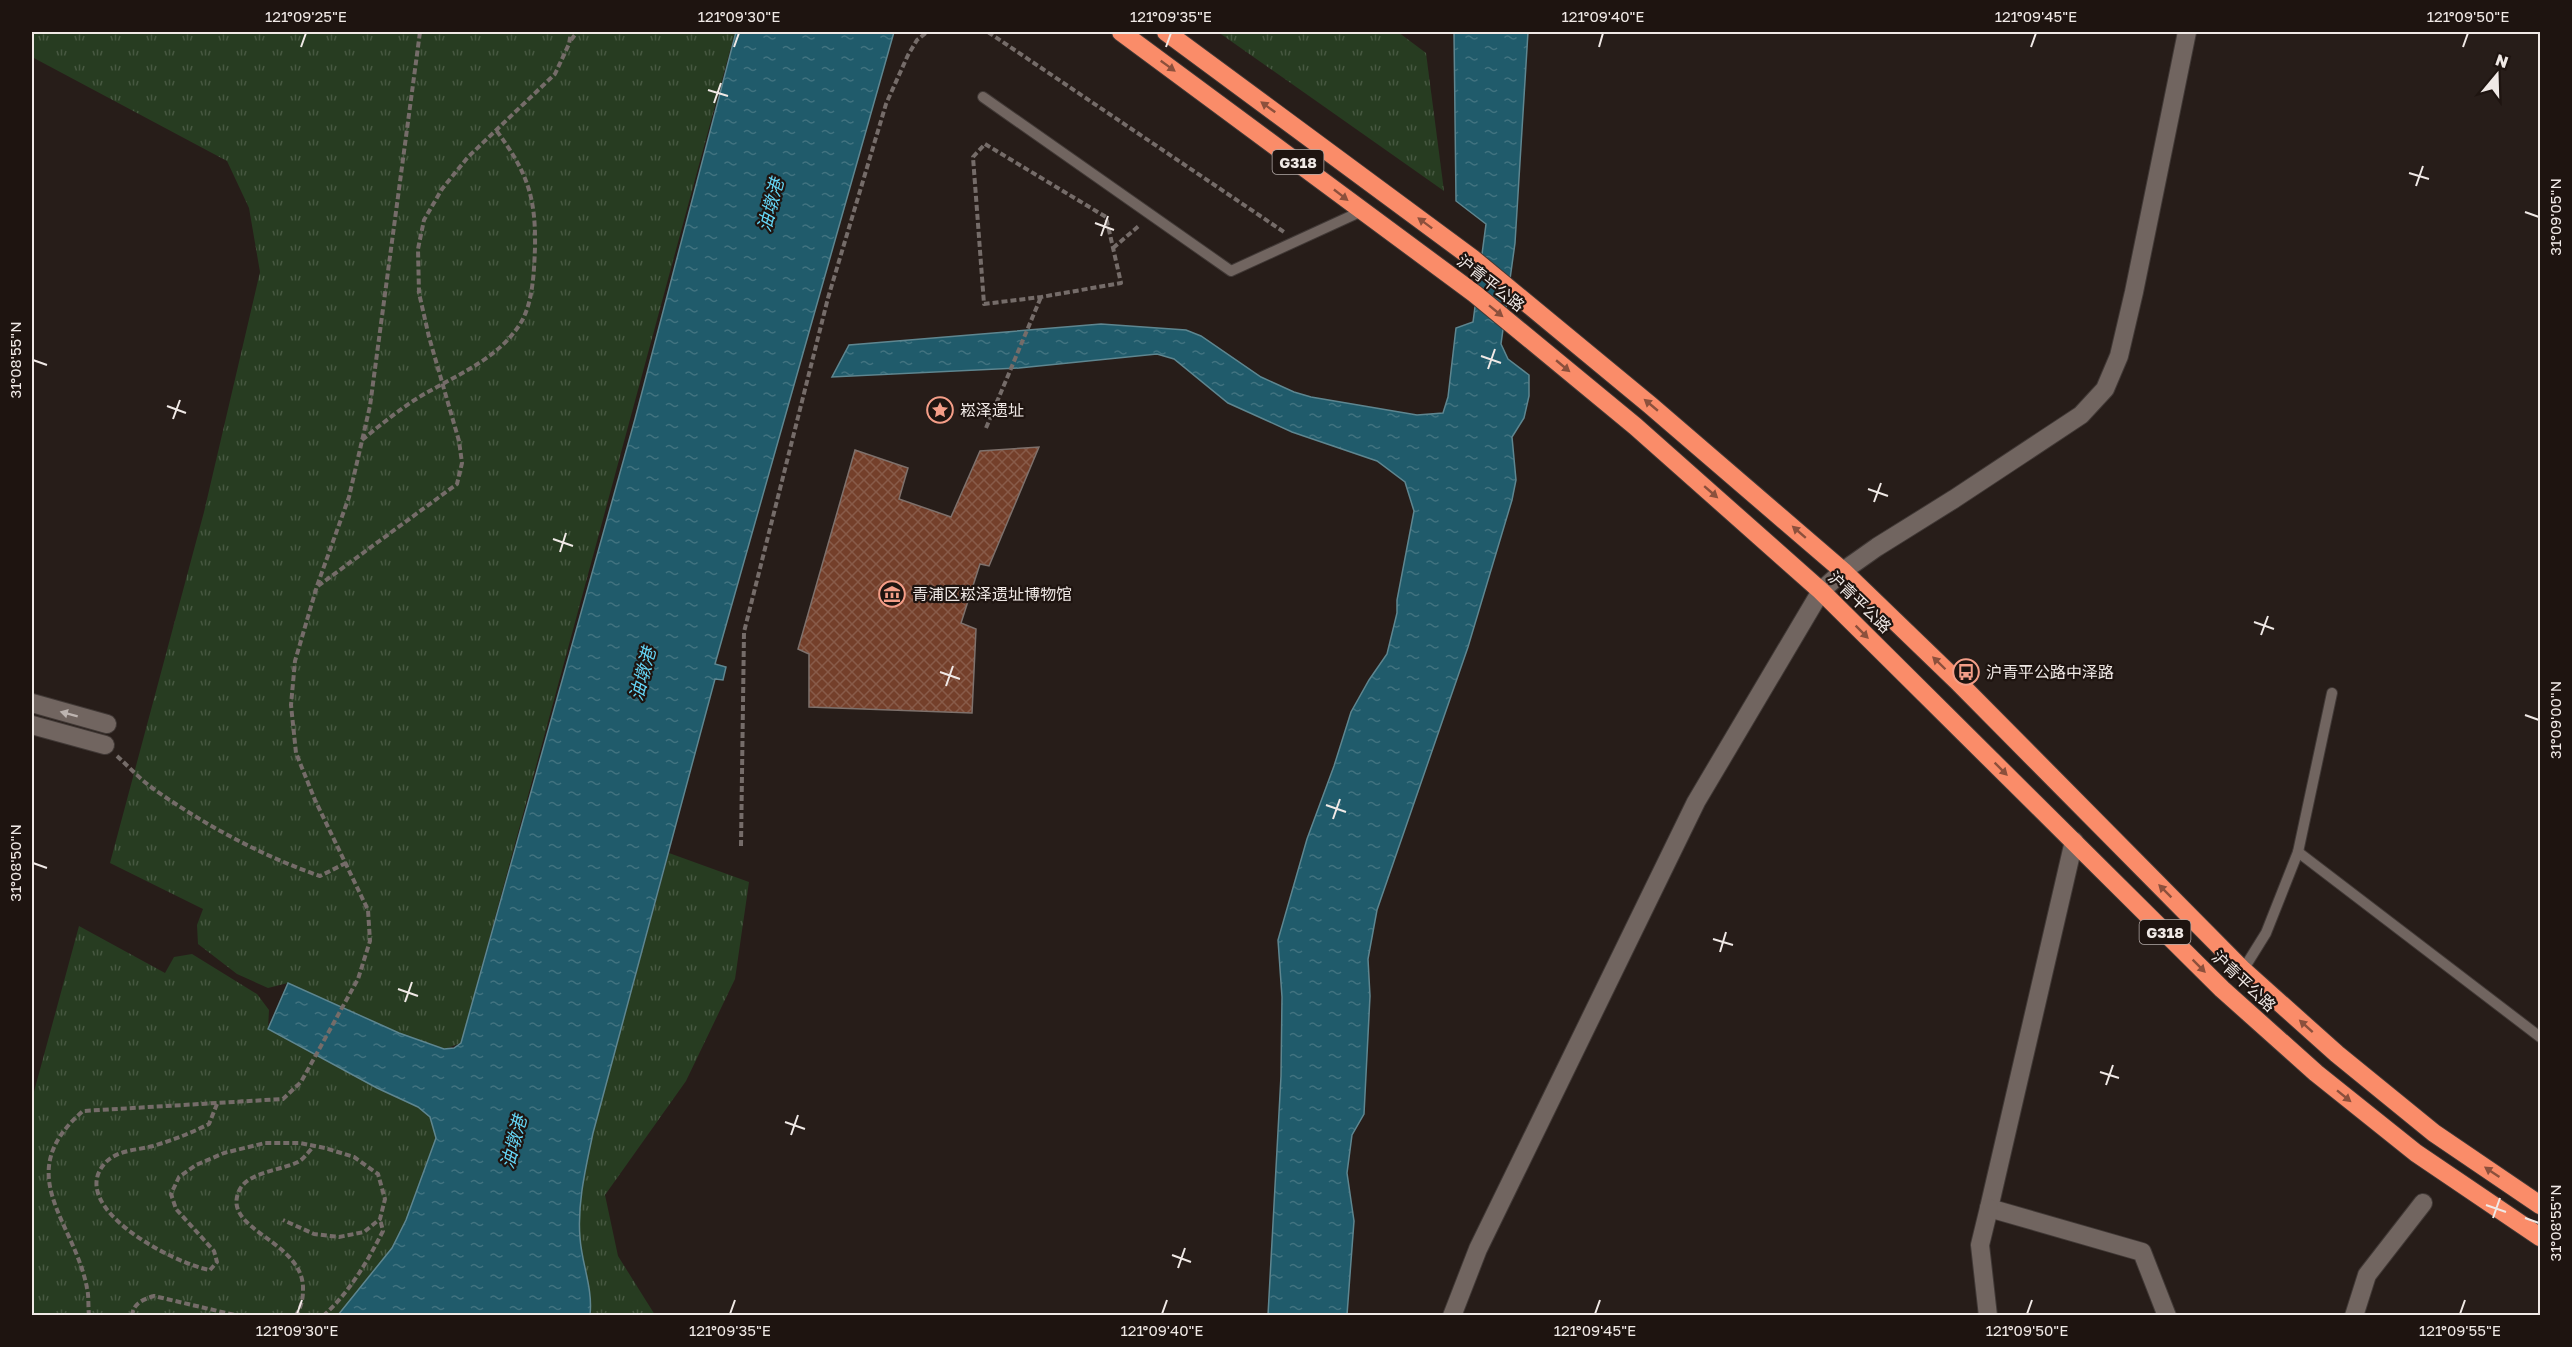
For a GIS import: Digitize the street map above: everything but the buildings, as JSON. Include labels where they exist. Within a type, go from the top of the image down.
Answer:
[{"type":"highway","name":"沪青平公路","points":[[1121,32],[1475,294],[1635,426],[1821,591],[2222,989],[2316,1073],[2416,1153],[2541,1237]]},
{"type":"highway","name":"沪青平公路","points":[[1166,32],[1519,295],[1843,571],[1956,680],[2243,970],[2337,1054],[2425,1125],[2541,1205]]},
{"type":"street","points":[[1452,1316],[1478,1250],[1696,802],[1821,591],[1843,571],[2081,415],[2105,388],[2119,356],[2134,292],[2187,32]]},
{"type":"street","points":[[32,704],[108,724]]},
{"type":"street","points":[[32,725],[105,745]]},
{"type":"street","points":[[1988,1316],[1980,1245],[2074,841]]},
{"type":"street","points":[[2354,1316],[2367,1275],[2423,1203]]},
{"type":"street","points":[[1989,1208],[2142,1252],[2168,1316]]},
{"type":"lane","points":[[982,97],[1231,271],[1362,211]]},
{"type":"lane","points":[[2243,970],[2266,933],[2298,852],[2332,693]]},
{"type":"lane","points":[[2298,852],[2541,1037]]},
{"type":"path","points":[[89,1316],[87,1288],[76,1254],[55,1206],[48,1177],[52,1150],[64,1128],[82,1111],[283,1099],[301,1082],[358,979],[370,941],[368,910],[315,800],[296,753],[291,705],[295,661],[317,586],[349,497],[370,406],[420,32]]},
{"type":"path","points":[[569,44],[571,32]]},
{"type":"path","points":[[317,586],[457,484],[462,463],[459,441],[429,338],[419,293],[418,249],[424,220],[442,189],[468,157],[555,74],[577,32]]},
{"type":"path","points":[[741,846],[744,632],[828,298],[886,104],[908,55],[927,32]]},
{"type":"path","points":[[988,32],[1297,241]]},
{"type":"path","points":[[362,440],[414,400],[475,367],[506,342],[521,323],[530,296],[536,222],[531,192],[518,160],[496,130]]},
{"type":"path","points":[[985,144],[1106,218],[1113,248],[1121,283],[984,304],[973,157],[985,144]]},
{"type":"path","points":[[1113,248],[1151,215]]},
{"type":"path","points":[[986,428],[1041,297]]},
{"type":"path","points":[[105,745],[153,789],[234,838],[293,867],[320,876],[346,863]]},
{"type":"path","points":[[217,1104],[209,1124],[170,1140],[121,1153],[106,1162],[99,1177],[98,1194],[107,1209],[135,1236],[193,1268],[210,1270],[217,1262],[214,1251],[176,1209],[171,1194],[179,1178],[196,1165],[224,1153],[265,1143],[300,1143],[354,1157],[378,1174],[385,1199],[380,1220],[383,1230],[362,1270],[335,1304],[322,1316]]},
{"type":"path","points":[[295,1316],[303,1298],[303,1277],[296,1263],[240,1216],[236,1200],[241,1186],[256,1177],[301,1161],[314,1146]]},
{"type":"path","points":[[284,1220],[314,1234],[339,1237],[364,1232],[380,1220]]},
{"type":"path","points":[[132,1316],[132,1310],[142,1299],[154,1296],[239,1316]]},
{"type":"green space","points":[[32,32],[735,32],[461,1043],[445,1049],[399,1033],[288,983],[268,988],[237,974],[198,944],[197,925],[203,909],[110,863],[204,512],[260,272],[249,208],[227,161],[32,57]]},
{"type":"green space","points":[[1218,32],[1398,32],[1426,53],[1444,191]]},
{"type":"green space","points":[[669,853],[749,882],[735,979],[686,1081],[605,1195],[618,1256],[655,1315],[32,1316],[32,1099],[79,926],[165,973],[174,957],[192,954],[257,994],[269,1010],[268,1029],[585,1172],[593,1133]]},
{"type":"water","name":"油墩港","points":[[736,32],[894,32],[715,664],[726,667],[723,680],[715,679],[593,1133],[583,1185],[579,1225],[589,1286],[590,1315],[338,1315],[392,1248],[406,1220],[436,1138],[430,1117],[418,1107],[377,1088],[268,1029],[288,983],[399,1033],[444,1049],[454,1048],[461,1043],[635,419]]},
{"type":"water","points":[[1454,32],[1528,32],[1515,243],[1501,344],[1508,359],[1529,375],[1529,396],[1524,418],[1512,437],[1516,480],[1512,500],[1468,647],[1377,910],[1368,959],[1370,996],[1364,1114],[1352,1135],[1347,1173],[1354,1221],[1347,1315],[1268,1315],[1281,1076],[1282,997],[1278,940],[1307,839],[1351,712],[1387,654],[1397,613],[1397,600],[1414,511],[1405,482],[1377,461],[1292,432],[1228,403],[1174,359],[1157,354],[1019,368],[832,377],[849,345],[1101,324],[1186,330],[1201,336],[1261,377],[1311,397],[1417,415],[1443,413],[1448,397],[1456,328],[1473,322],[1486,224],[1456,201]]},
{"type":"place","name":"崧泽遗址","points":[[940,410]]},
{"type":"place","name":"青浦区崧泽遗址博物馆","points":[[892,594]]},
{"type":"place","name":"沪青平公路中泽路","points":[[1966,672]]}]
